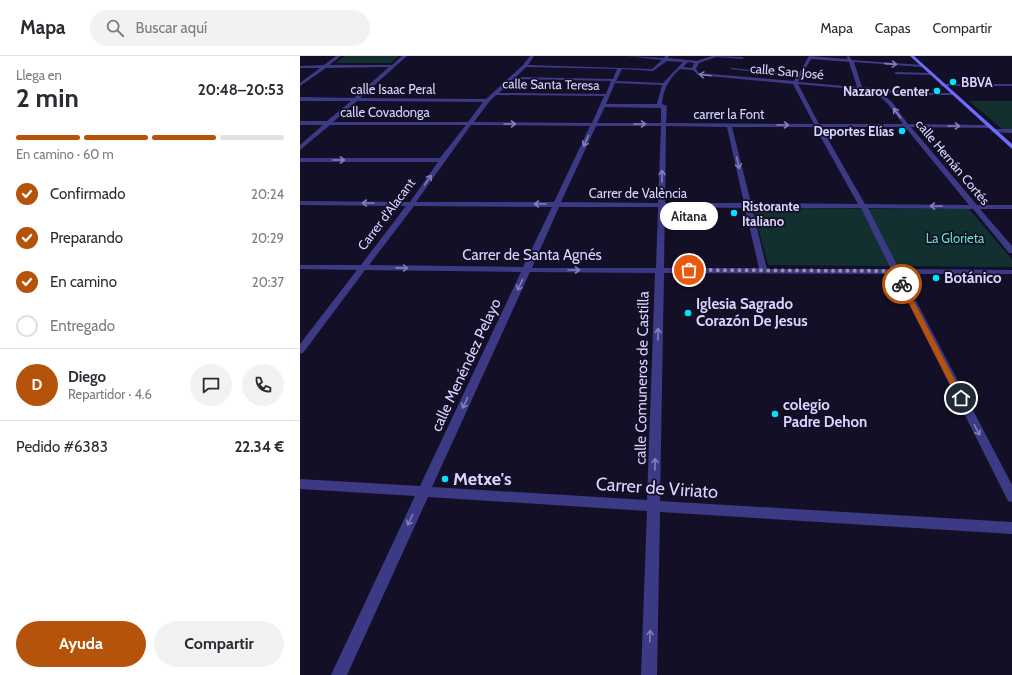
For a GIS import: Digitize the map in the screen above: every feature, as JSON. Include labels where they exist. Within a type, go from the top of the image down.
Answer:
[{"type":"street","points":[[300,85],[339,56]]},
{"type":"street","points":[[300,148],[405,56]]},
{"type":"street","name":"Carrer d'Alacant","points":[[300,351],[412,203],[487,100],[525,66],[532,56]]},
{"type":"street","points":[[628,56],[666,57],[697,62],[704,61],[715,56],[743,57]]},
{"type":"street","points":[[847,56],[851,61],[860,89]]},
{"type":"street","points":[[912,56],[921,66],[1012,147]]},
{"type":"street","points":[[525,66],[653,70],[666,57]]},
{"type":"street","points":[[726,77],[743,57]]},
{"type":"street","points":[[921,66],[810,57],[795,83],[863,206],[1012,497]]},
{"type":"street","points":[[512,78],[663,84],[687,61]]},
{"type":"street","points":[[694,69],[697,62]]},
{"type":"street","points":[[300,67],[394,66]]},
{"type":"street","name":"calle Menéndez Pelayo","points":[[339,675],[620,68]]},
{"type":"street","name":"calle San José","points":[[679,68],[694,69],[698,74],[726,77],[920,94],[953,94]]},
{"type":"street","points":[[732,69],[798,76]]},
{"type":"street","points":[[896,73],[930,74]]},
{"type":"street","name":"calle Comuneros de Castilla","points":[[649,675],[662,205],[663,124],[660,95],[663,84]]},
{"type":"street","points":[[942,85],[1012,85]]},
{"type":"street","name":"calle Hernán Cortés","points":[[876,90],[890,103],[906,126],[1012,251]]},
{"type":"street","name":"calle Santa Teresa","points":[[494,94],[605,100],[662,106]]},
{"type":"street","name":"calle Isaac Peral","points":[[300,99],[487,100]]},
{"type":"street","name":"calle Covadonga","points":[[300,123],[470,124]]},
{"type":"street","name":"carrer la Font","points":[[470,124],[988,126]]},
{"type":"street","points":[[729,125],[763,270],[1012,272]]},
{"type":"street","points":[[994,131],[1012,131]]},
{"type":"street","points":[[300,160],[442,160]]},
{"type":"street","name":"Carrer de València","points":[[300,203],[1012,207]]},
{"type":"street","name":"Carrer de Santa Agnés","points":[[300,267],[527,270],[763,270]]},
{"type":"street","name":"Carrer de Viriato","points":[[300,484],[1012,528]]},
{"type":"green space","points":[[345,56],[399,56],[391,63],[335,63]]},
{"type":"green space","points":[[969,101],[1012,101],[1012,129],[1002,129]]},
{"type":"green space","name":"La Glorieta","points":[[753,208],[969,209],[1012,259],[1012,267],[768,265]]},
{"type":"way so far","points":[[689,270],[895,271],[902,284]]},
{"type":"place","name":"BBVA","points":[[953,82]]},
{"type":"place","name":"Nazarov Center","points":[[937,91]]},
{"type":"place","name":"Deportes Elías","points":[[902,131]]},
{"type":"place","name":"Ristorante Italiano","points":[[734,213]]},
{"type":"place","name":"Aitana","points":[[689,270]]},
{"type":"place","name":"Botánico","points":[[936,278]]},
{"type":"place","name":"Iglesia Sagrado Corazón De Jesus","points":[[688,313]]},
{"type":"place","name":"colegio Padre Dehon","points":[[775,414]]},
{"type":"place","name":"Metxe's","points":[[445,479]]},
{"type":"route","points":[[902,284],[961,398]]}]
